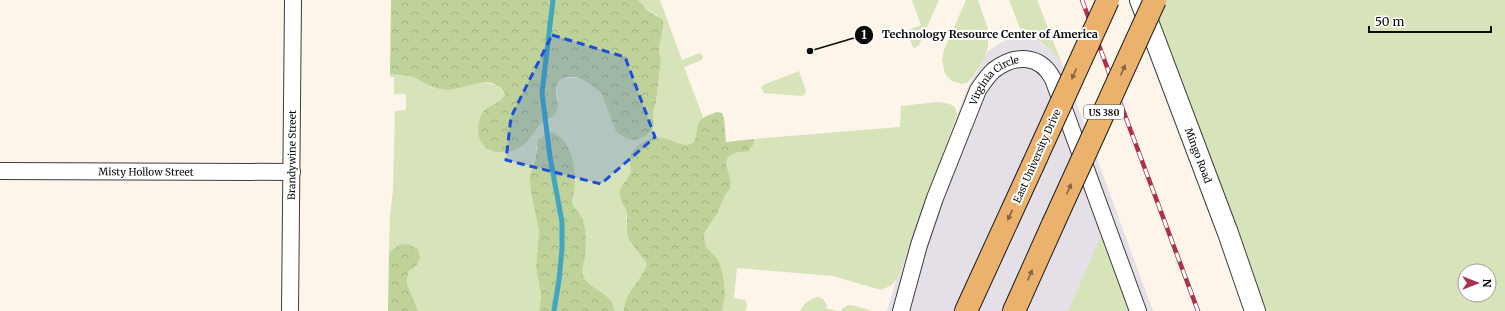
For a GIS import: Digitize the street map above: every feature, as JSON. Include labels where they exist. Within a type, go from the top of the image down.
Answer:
[{"type":"main road","name":"East University Drive","points":[[966,311],[1108,0]]},
{"type":"main road","name":"US 380","points":[[1014,311],[1155,0]]},
{"type":"street","name":"Brandywine Street","points":[[290,311],[293,0]]},
{"type":"street","name":"Mingo Road","points":[[1140,0],[1228,233],[1255,311]]},
{"type":"street","name":"Virginia Circle","points":[[901,311],[919,245],[935,198],[978,90],[986,78],[994,70],[1011,61],[1031,59],[1041,64],[1054,78],[1138,311]]},
{"type":"street","name":"Misty Hollow Street","points":[[0,171],[292,172]]},
{"type":"highlighted area","points":[[552,35],[625,57],[655,137],[601,184],[506,160],[511,117]]},
{"type":"shaded area","points":[[1015,38],[1029,38],[1038,41],[1058,56],[1061,61],[1153,311],[1128,311],[1102,235],[1068,311],[887,311],[896,281],[967,89],[988,51],[1004,41]]},
{"type":"green space","points":[[391,0],[638,0],[647,10],[663,20],[659,45],[659,55],[661,60],[656,103],[653,111],[654,126],[644,137],[636,140],[628,139],[616,132],[602,94],[585,81],[576,77],[568,77],[561,79],[556,87],[558,104],[557,111],[552,117],[540,125],[523,145],[511,151],[502,152],[487,148],[482,143],[479,135],[478,127],[481,116],[483,112],[499,101],[505,94],[500,87],[493,83],[478,83],[454,89],[442,90],[409,76],[390,74]]},
{"type":"green space","points":[[638,0],[660,0],[682,60],[699,53],[703,55],[702,60],[684,67],[703,117],[700,121],[696,138],[693,143],[684,145],[653,138],[645,142],[630,162],[631,168],[629,177],[625,181],[627,235],[634,246],[643,255],[647,264],[645,270],[627,298],[624,311],[614,311],[611,301],[586,280],[583,275],[582,268],[585,240],[572,202],[575,186],[573,164],[567,146],[556,134],[536,147],[536,156],[533,162],[531,193],[539,231],[536,267],[541,297],[539,311],[418,311],[407,284],[408,272],[416,266],[399,245],[389,252],[390,216],[393,190],[395,111],[406,110],[406,94],[394,94],[394,77],[390,77],[390,74],[409,76],[439,89],[446,90],[481,82],[497,85],[505,94],[502,100],[496,104],[495,151],[514,150],[542,122],[551,119],[555,114],[558,100],[556,86],[561,79],[566,78],[583,80],[598,89],[607,102],[616,132],[636,140],[644,137],[651,131],[654,120],[653,111],[656,103],[661,60],[658,49],[662,29],[659,18],[645,8]]},
{"type":"green space","points":[[912,0],[939,0],[919,45],[915,48],[913,47],[906,31],[921,25]]},
{"type":"green space","points":[[966,0],[978,0],[988,29],[988,46],[985,57],[972,78],[967,83],[961,84],[952,81],[945,74],[942,60],[944,50]]},
{"type":"green space","points":[[1009,0],[1037,0],[1061,61],[1041,42],[1023,36]]},
{"type":"green space","points":[[1154,0],[1505,0],[1505,311],[1255,311],[1146,17]]},
{"type":"green space","points":[[799,71],[806,91],[802,96],[764,93],[761,87],[763,85]]},
{"type":"green space","points":[[937,102],[950,104],[957,111],[957,115],[898,277],[892,285],[881,290],[833,276],[737,268],[734,298],[745,300],[747,304],[746,311],[722,311],[725,295],[724,281],[720,264],[717,258],[706,247],[704,237],[705,232],[718,212],[725,195],[730,189],[731,181],[726,164],[728,157],[751,148],[754,139],[900,127],[901,106]]},
{"type":"green space","points":[[717,112],[722,113],[724,118],[726,142],[754,139],[753,145],[748,151],[735,153],[728,157],[726,164],[731,181],[730,189],[725,195],[718,212],[705,232],[704,237],[706,247],[717,258],[720,264],[724,281],[725,295],[722,311],[624,311],[627,298],[645,270],[647,264],[633,246],[627,234],[626,210],[620,197],[623,184],[629,177],[631,171],[631,155],[635,148],[653,138],[664,138],[683,145],[691,144],[694,142],[700,121],[706,116]]},
{"type":"green space","points":[[550,132],[563,139],[573,161],[575,184],[573,205],[582,218],[585,229],[586,251],[582,273],[590,284],[611,301],[614,311],[539,311],[541,297],[536,267],[539,231],[531,193],[530,176],[536,156],[538,140]]},
{"type":"green space","points":[[1102,234],[1128,311],[1068,311],[1097,245]]},
{"type":"green space","points":[[408,244],[418,249],[420,258],[416,266],[408,272],[407,284],[418,311],[388,311],[389,252],[399,245]]},
{"type":"green space","points":[[818,297],[823,299],[827,305],[826,308],[837,311],[800,311],[808,302]]},
{"type":"green space","points":[[848,305],[852,305],[872,311],[841,311]]},
{"type":"waterway","points":[[553,0],[542,93],[550,157],[562,222],[562,249],[554,311]]},
{"type":"railway","points":[[1082,0],[1198,311]]},
{"type":"place","name":"Technology Resource Center of America","points":[[810,51]]}]
